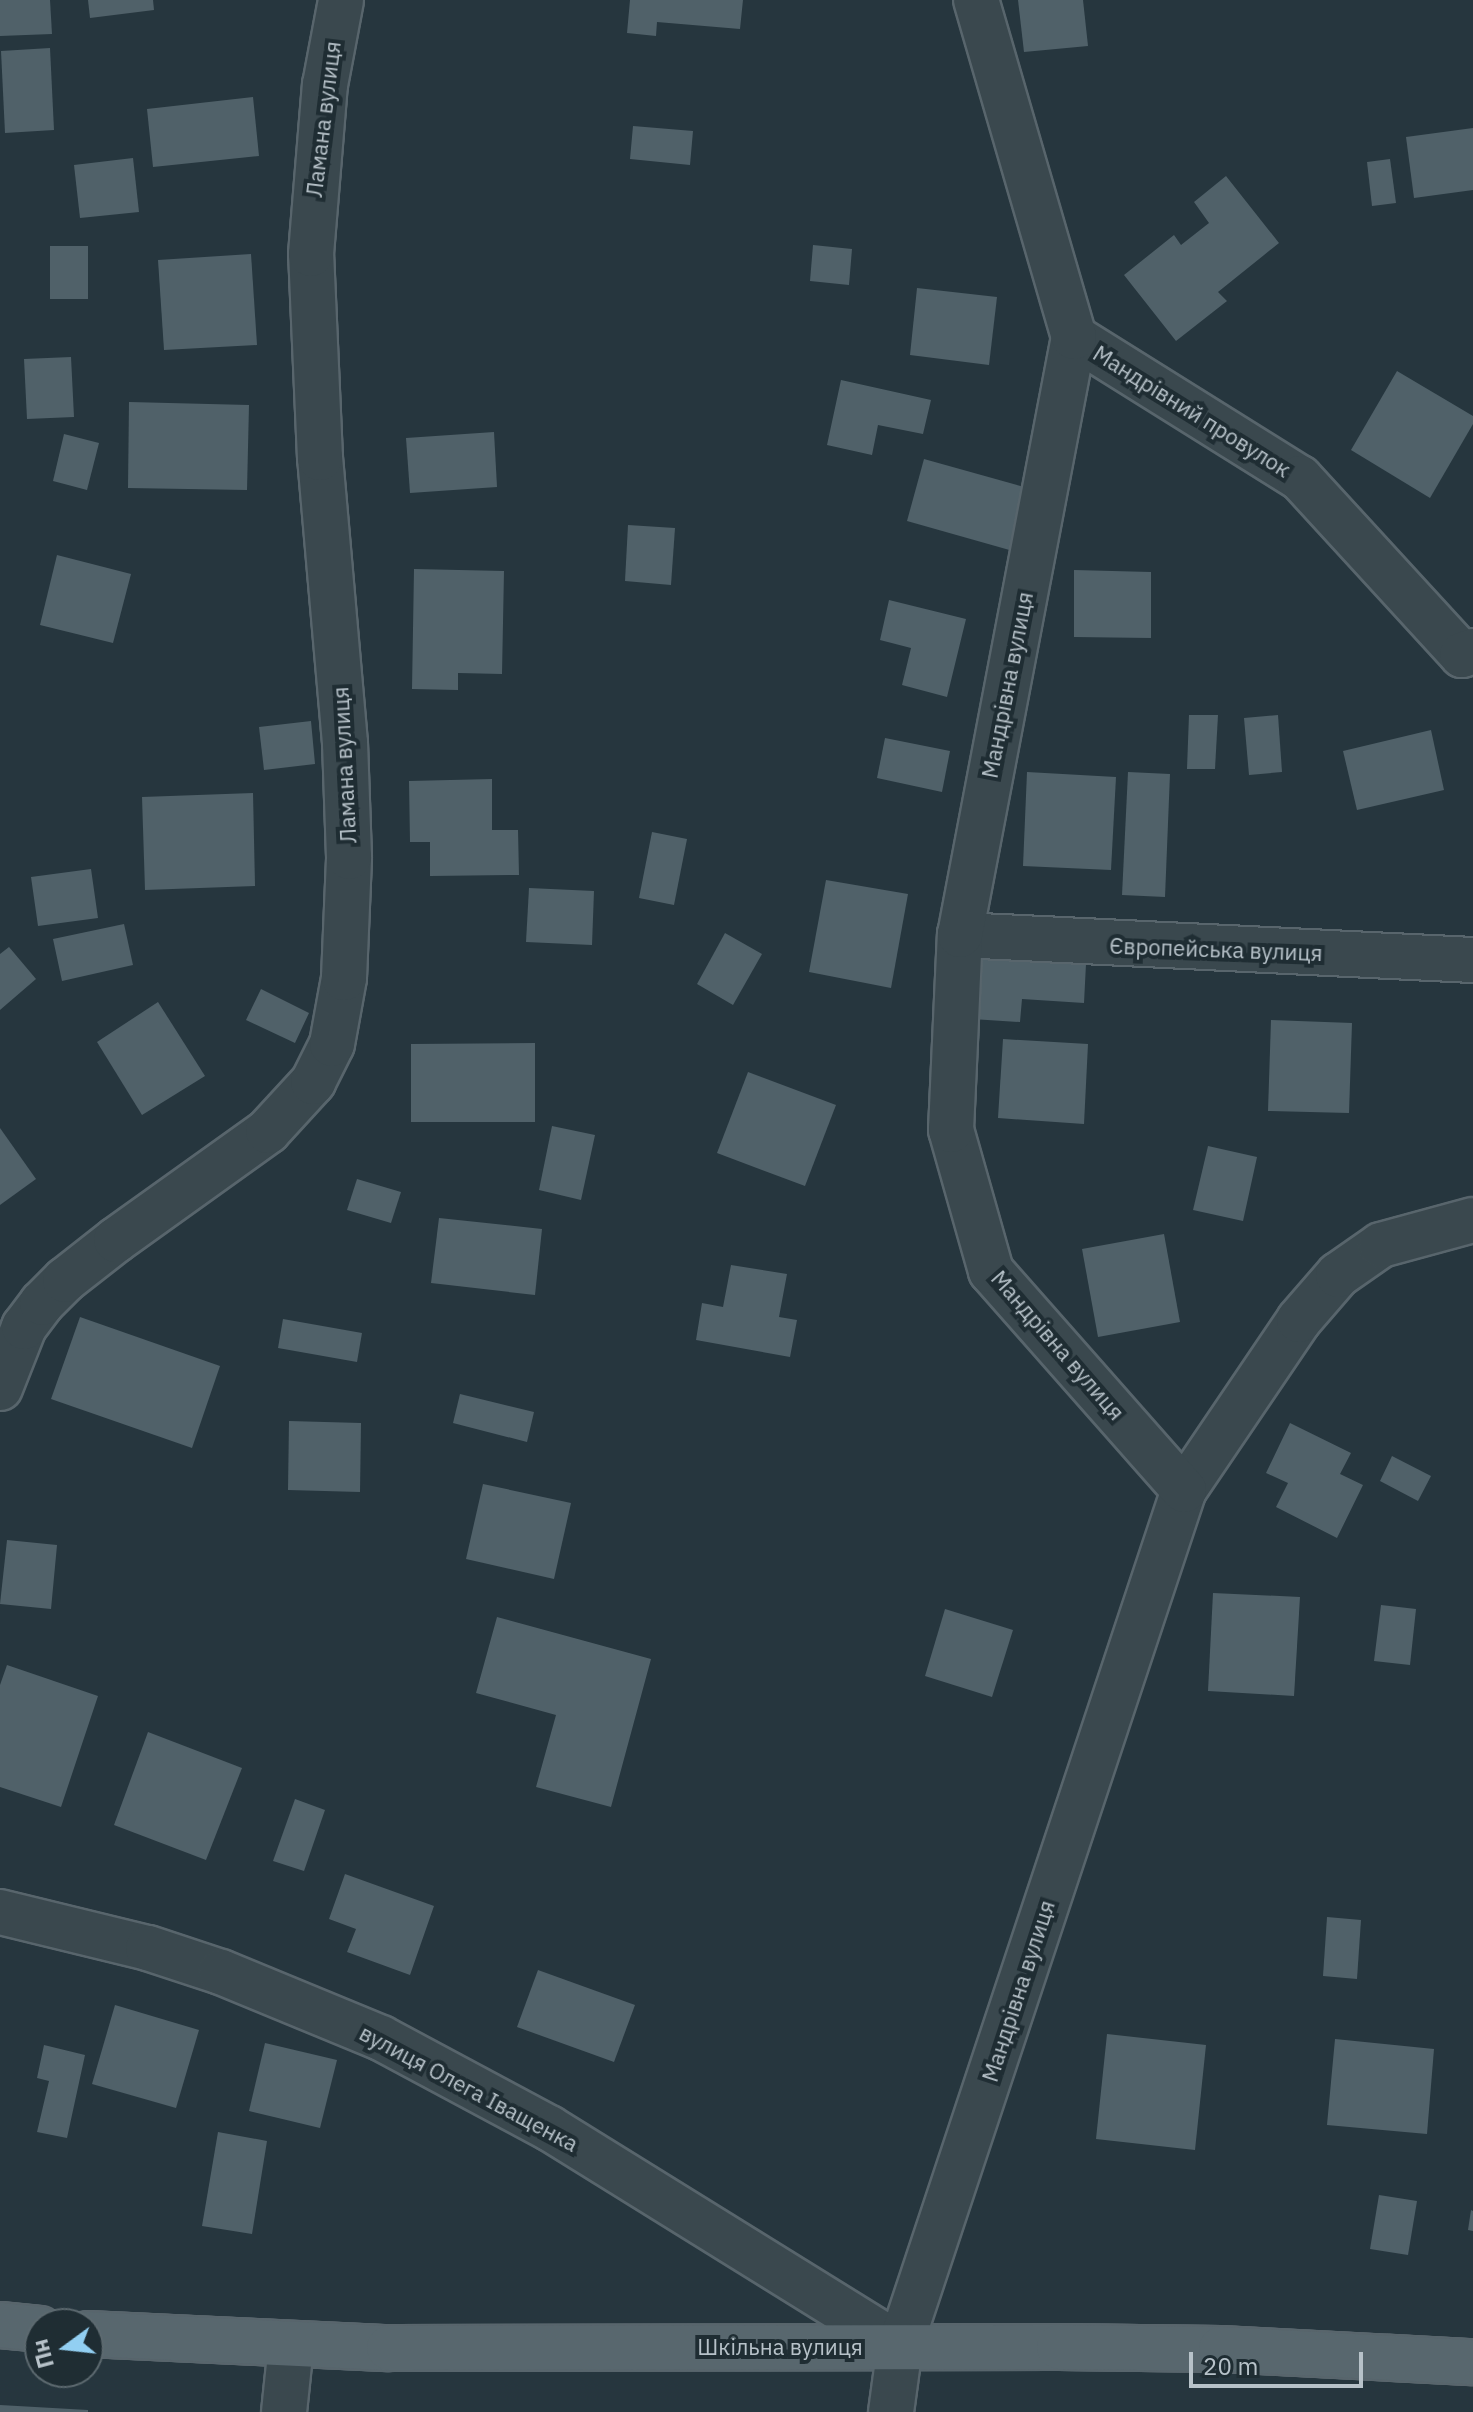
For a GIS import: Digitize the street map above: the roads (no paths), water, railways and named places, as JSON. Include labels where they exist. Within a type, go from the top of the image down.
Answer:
[{"type":"main road","points":[[0,2325],[24,2327]]},
{"type":"main road","name":"Шкільна вулиця","points":[[104,2335],[291,2345],[496,2349],[900,2346],[1221,2349],[1473,2362]]},
{"type":"street","name":"Ламана вулиця","points":[[0,1388],[24,1327],[57,1288],[268,1131],[313,1082],[332,1044],[344,978],[349,857],[345,743],[320,458],[311,254],[323,98],[341,0]]},
{"type":"street","name":"Мандрівна вулиця","points":[[891,2412],[900,2346],[1184,1490],[991,1271],[951,1130],[960,935],[1074,337],[976,0]]},
{"type":"street","name":"Мандрівний провулок","points":[[1074,337],[1300,478],[1469,660]]},
{"type":"street","name":"Європейська вулиця","points":[[960,935],[1473,960]]},
{"type":"street","points":[[1184,1490],[1299,1320],[1338,1275],[1381,1245],[1473,1220]]},
{"type":"street","name":"вулиця Олега Іващенка","points":[[0,1912],[134,1944],[221,1972],[381,2038],[549,2128],[900,2346]]},
{"type":"street","points":[[284,2412],[291,2345]]}]
